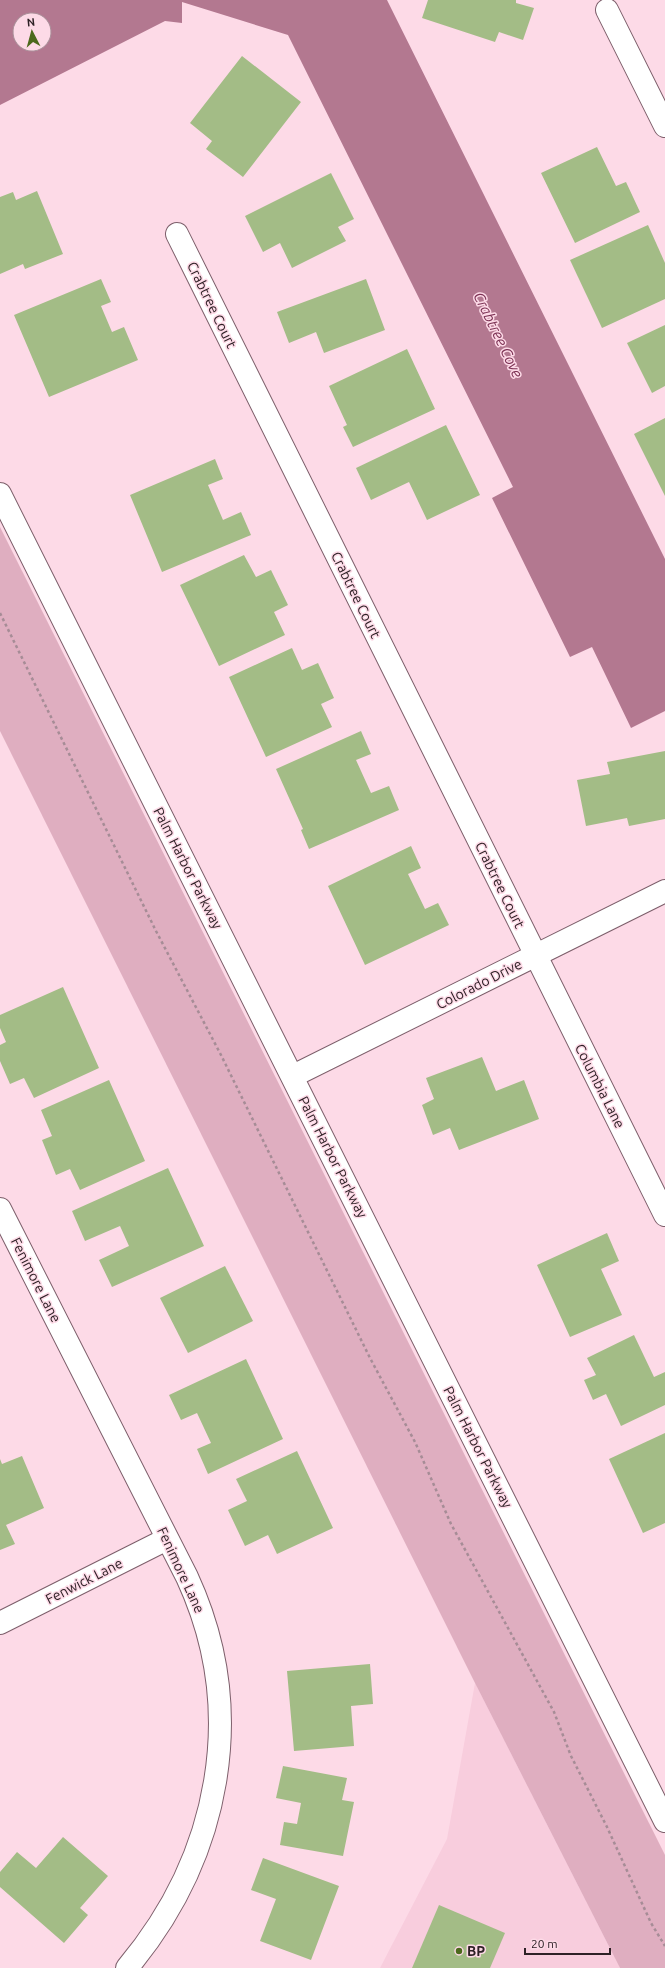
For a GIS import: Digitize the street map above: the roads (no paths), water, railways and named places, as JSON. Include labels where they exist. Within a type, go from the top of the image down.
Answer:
[{"type":"street","points":[[607,10],[665,126]]},
{"type":"street","name":"Crabtree Court","points":[[177,234],[535,956]]},
{"type":"street","name":"Palm Harbor Parkway","points":[[0,494],[293,1076],[665,1822]]},
{"type":"street","name":"Colorado Drive","points":[[293,1076],[665,891]]},
{"type":"street","name":"Columbia Lane","points":[[535,956],[665,1216]]},
{"type":"street","name":"Fenimore Lane","points":[[0,1209],[168,1539],[196,1598],[211,1643],[216,1671],[219,1752],[212,1803],[195,1858],[163,1919],[146,1945],[127,1968]]},
{"type":"street","name":"Fenwick Lane","points":[[0,1623],[168,1539]]},
{"type":"water","name":"Crabtree Cove","points":[[0,0],[387,0],[665,559],[665,711],[631,728],[592,647],[570,657],[492,498],[513,487],[288,35],[182,2],[182,23],[165,21],[0,105]]},
{"type":"place","name":"BP","points":[[459,1951]]}]
